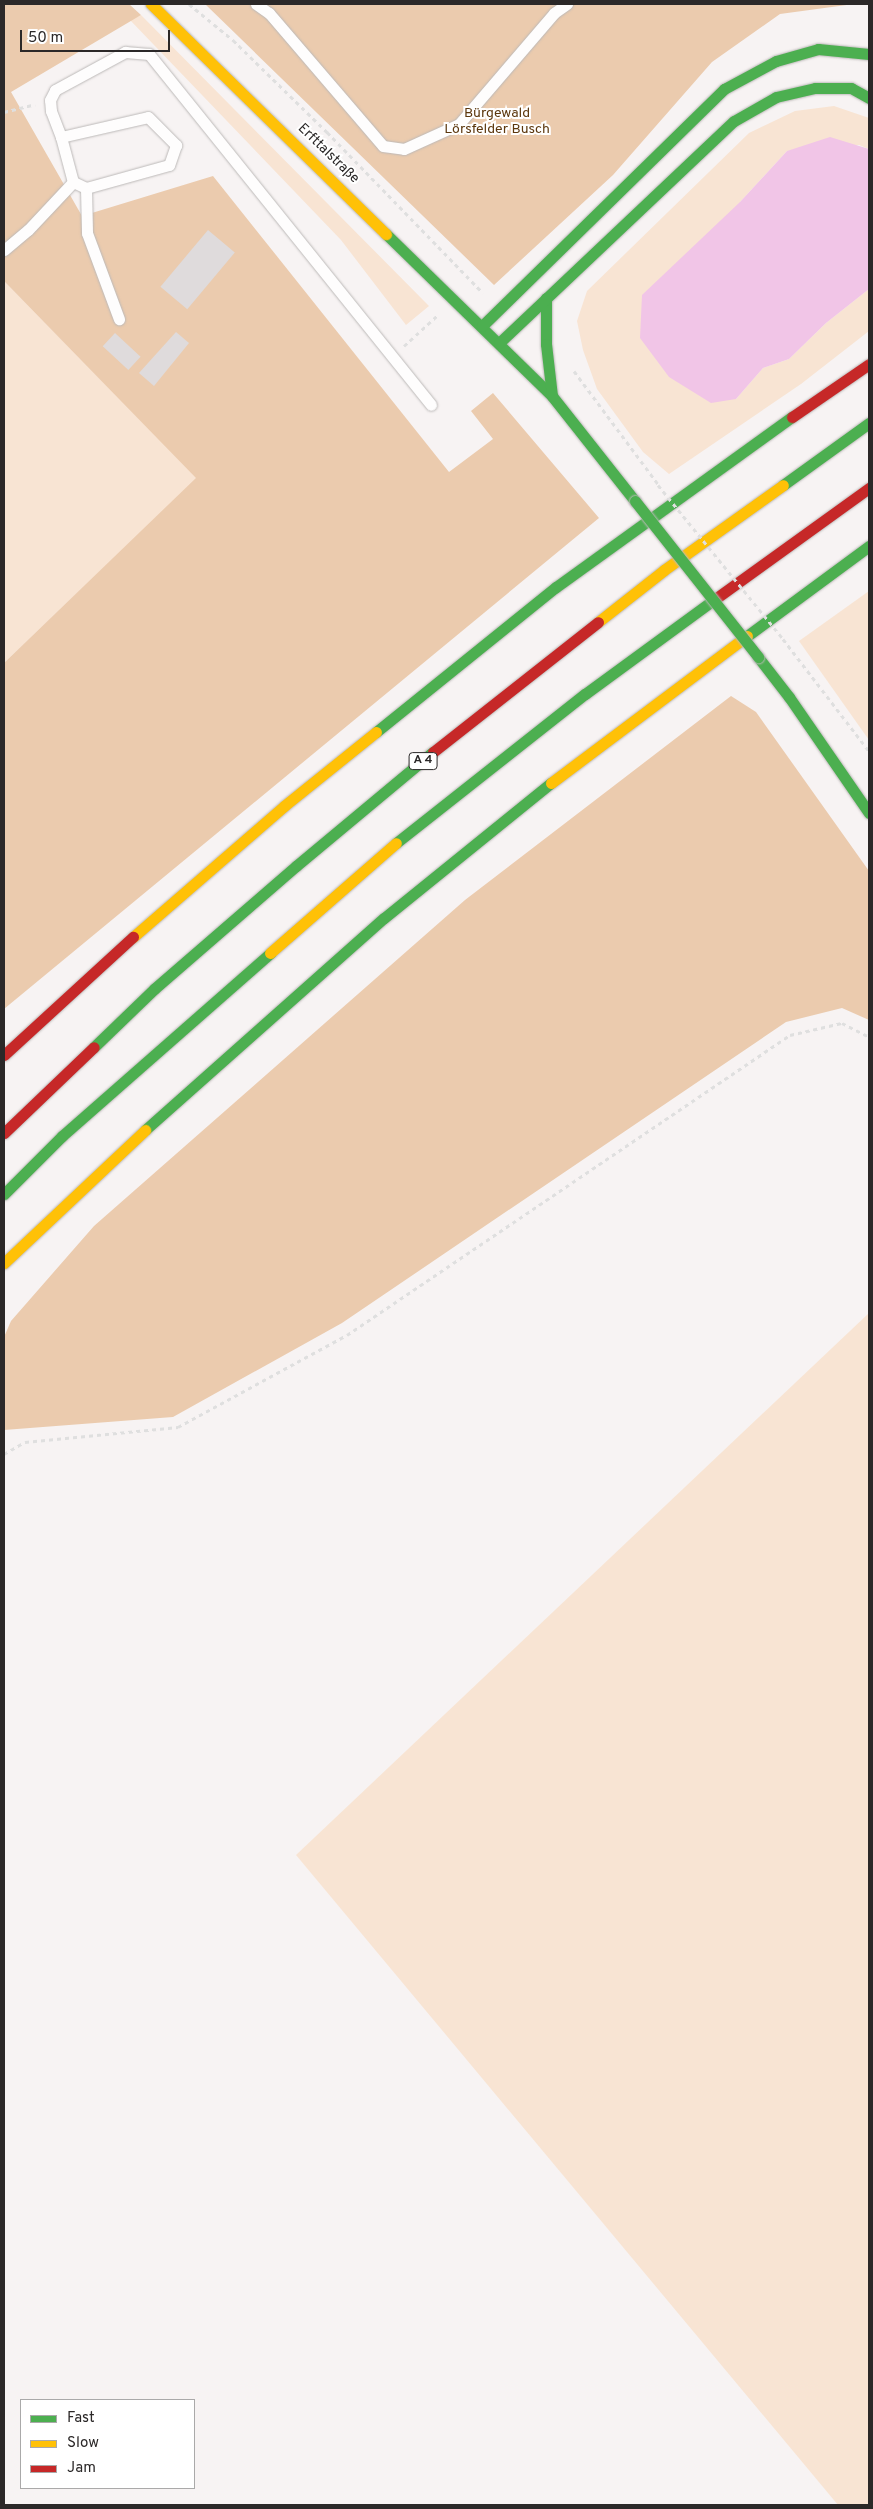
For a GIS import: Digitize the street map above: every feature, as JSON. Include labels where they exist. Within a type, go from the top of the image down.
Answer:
[{"type":"main road","name":"Erfttalstraße","points":[[151,4],[455,299],[552,396],[789,697],[869,813]]},
{"type":"main road","points":[[482,326],[724,89],[776,61],[818,49],[869,54]]},
{"type":"main road","points":[[499,343],[734,121],[776,97],[815,88],[851,88],[869,98]]},
{"type":"main road","points":[[546,298],[546,344],[552,396]]},
{"type":"main road","points":[[833,387],[869,351]]},
{"type":"main road","points":[[4,1055],[53,1009],[284,806],[556,587],[833,387],[869,364]]},
{"type":"main road","name":"A 4","points":[[4,1133],[154,989],[296,866],[433,752],[664,570],[869,423]]},
{"type":"main road","points":[[4,1194],[77,1123],[378,858],[585,694],[869,488]]},
{"type":"main road","points":[[4,1263],[180,1097],[309,982],[496,826],[627,724],[869,546]]},
{"type":"main road","points":[[4,1044],[53,1009]]},
{"type":"main road","points":[[4,1068],[53,1009]]},
{"type":"main road","points":[[14,1269],[47,1222]]},
{"type":"lane","points":[[161,14],[170,4]]},
{"type":"lane","points":[[256,4],[269,13],[383,146],[404,149],[459,124],[554,13],[567,4]]},
{"type":"lane","points":[[73,182],[61,137],[51,111],[50,100],[55,90],[125,52],[149,54],[431,405]]},
{"type":"lane","points":[[61,137],[148,117],[176,146],[169,165],[86,188],[73,182]]},
{"type":"lane","points":[[4,250],[28,230],[73,182]]},
{"type":"lane","points":[[86,188],[87,233],[119,319]]},
{"type":"path","points":[[189,4],[232,40],[327,132],[500,310]]},
{"type":"path","points":[[4,112],[50,100]]},
{"type":"path","points":[[392,357],[473,282]]},
{"type":"path","points":[[571,364],[576,374],[658,485],[783,639],[869,751]]},
{"type":"path","points":[[4,1454],[25,1442],[178,1427],[348,1335],[790,1035],[842,1023],[869,1037]]},
{"type":"shaded area","points":[[141,15],[429,306],[406,325],[341,240],[130,20]]},
{"type":"shaded area","points":[[834,106],[869,118],[869,149],[859,145],[787,151],[740,202],[736,399],[763,368],[789,359],[826,323],[869,289],[869,331],[801,384],[669,474],[643,452],[597,389],[583,350],[577,321],[587,291],[749,133],[795,111]]},
{"type":"shaded area","points":[[830,137],[869,149],[869,289],[826,323],[789,359],[763,368],[736,399],[711,403],[669,377],[640,338],[642,295],[740,202],[787,151]]},
{"type":"shaded area","points":[[4,281],[197,478],[4,663]]},
{"type":"shaded area","points":[[869,591],[869,740],[799,641]]},
{"type":"shaded area","points":[[869,1313],[869,2505],[838,2505],[296,1855]]},
{"type":"green space","points":[[4,4],[129,4],[141,15],[11,92],[82,216],[213,176],[449,472],[493,439],[471,411],[493,393],[599,518],[4,1009],[4,663],[196,478],[4,281]]},
{"type":"green space","name":"Bürgewald Lörsfelder Busch","points":[[205,4],[854,4],[780,14],[712,62],[613,175],[494,285]]},
{"type":"green space","points":[[731,696],[756,712],[869,871],[869,1020],[842,1008],[786,1022],[342,1323],[173,1417],[4,1430],[4,1337],[11,1321],[94,1226],[465,900]]},
{"type":"building","points":[[208,230],[235,252],[187,309],[160,287]]},
{"type":"building","points":[[176,332],[189,343],[154,386],[139,373]]},
{"type":"building","points":[[115,333],[141,357],[128,370],[103,346]]},
{"type":"traffic: fast","points":[[482,326],[724,89],[776,61],[818,49],[869,54]]},
{"type":"traffic: fast","points":[[499,343],[734,121],[776,97],[815,88],[851,88],[869,98]]},
{"type":"traffic: fast","points":[[386,234],[552,396],[635,501]]},
{"type":"traffic: fast","points":[[546,298],[546,344],[552,396]]},
{"type":"traffic: fast","points":[[376,732],[556,587],[792,417]]},
{"type":"traffic: fast","points":[[783,485],[869,423]]},
{"type":"traffic: fast","points":[[635,501],[758,657]]},
{"type":"traffic: fast","points":[[747,636],[869,546]]},
{"type":"traffic: fast","points":[[396,843],[585,694],[715,599]]},
{"type":"traffic: fast","points":[[758,657],[789,697],[869,813]]},
{"type":"traffic: fast","points":[[94,1047],[154,989],[296,866],[433,752]]},
{"type":"traffic: fast","points":[[145,1130],[384,918],[551,783]]},
{"type":"traffic: fast","points":[[4,1194],[62,1136],[270,953]]},
{"type":"traffic: slow","points":[[151,4],[386,234]]},
{"type":"traffic: slow","points":[[598,622],[664,570],[783,485]]},
{"type":"traffic: slow","points":[[551,783],[747,636]]},
{"type":"traffic: slow","points":[[133,937],[284,806],[376,732]]},
{"type":"traffic: slow","points":[[270,953],[396,843]]},
{"type":"traffic: slow","points":[[4,1263],[145,1130]]},
{"type":"traffic: jam","points":[[792,417],[869,364]]},
{"type":"traffic: jam","points":[[715,599],[869,488]]},
{"type":"traffic: jam","points":[[433,752],[598,622]]},
{"type":"traffic: jam","points":[[4,1055],[133,937]]},
{"type":"traffic: jam","points":[[4,1133],[94,1047]]}]
